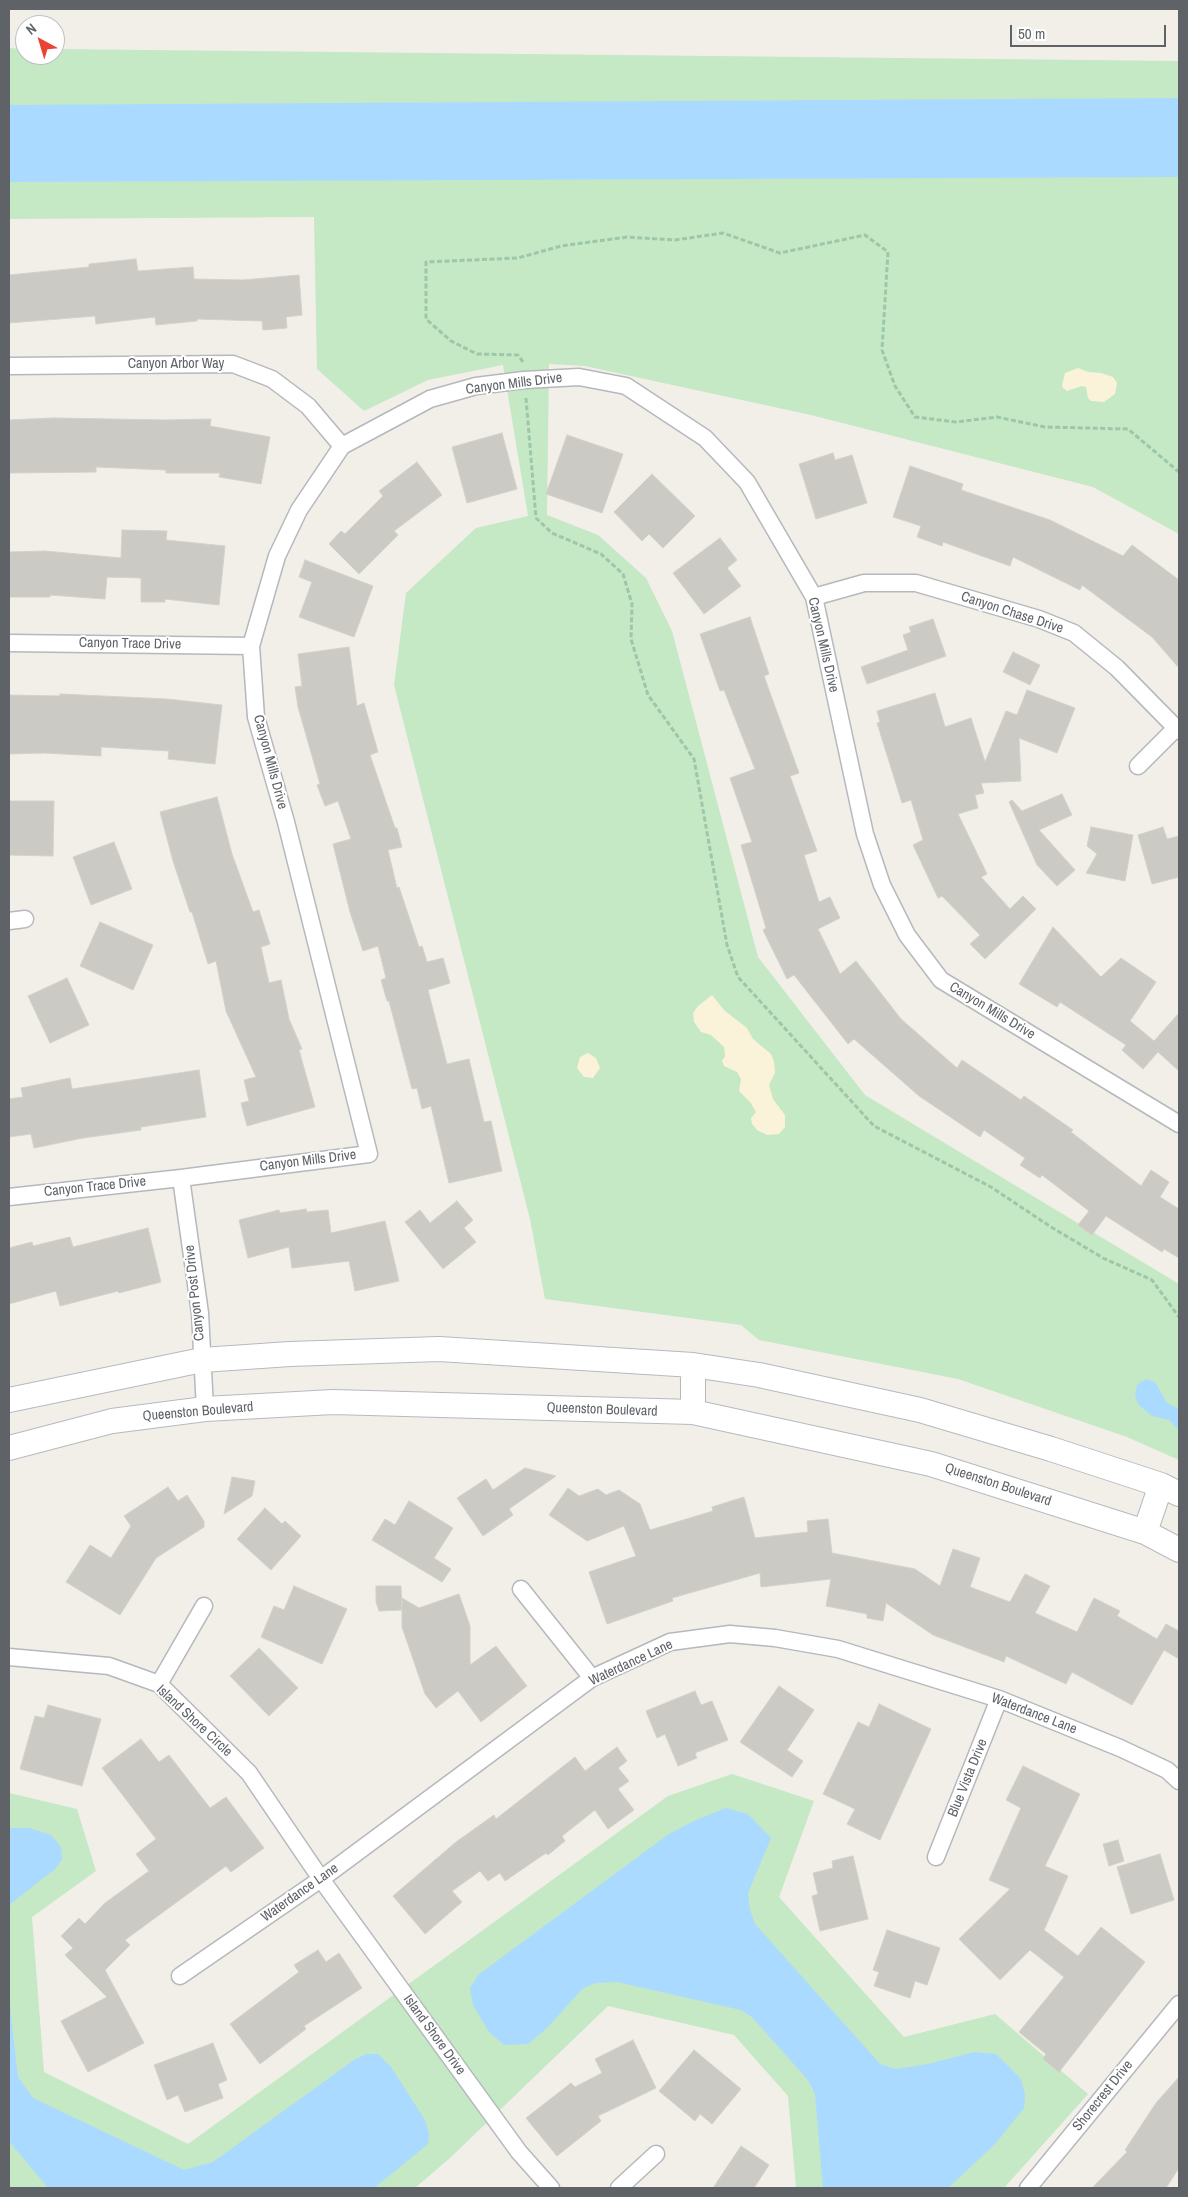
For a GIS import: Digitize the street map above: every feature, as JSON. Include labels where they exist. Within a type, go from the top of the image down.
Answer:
[{"type":"main road","points":[[9,1400],[202,1360],[290,1354],[439,1349],[693,1365],[759,1375],[920,1410],[1051,1449],[1170,1490],[1145,1532]]},
{"type":"main road","points":[[692,1412],[693,1365]]},
{"type":"main road","name":"Queenston Boulevard","points":[[9,1448],[112,1421],[206,1409],[333,1402],[692,1412],[931,1464],[1145,1532],[1179,1550]]},
{"type":"street","name":"Canyon Arbor Way","points":[[9,366],[233,364],[272,379],[308,406],[342,446]]},
{"type":"street","name":"Canyon Mills Drive","points":[[181,1178],[369,1154],[286,822],[256,717],[251,646],[277,556],[299,510],[342,446],[430,399],[476,386],[524,380],[579,377],[626,386],[706,438],[747,482],[814,597],[865,834],[882,885],[907,935],[941,980],[1179,1124]]},
{"type":"street","name":"Canyon Chase Drive","points":[[814,597],[864,583],[916,582],[1040,619],[1074,634],[1116,668],[1178,729],[1138,766]]},
{"type":"street","name":"Canyon Trace Drive","points":[[9,643],[251,646]]},
{"type":"street","points":[[9,921],[25,919]]},
{"type":"street","name":"Canyon Trace Drive","points":[[9,1196],[181,1178]]},
{"type":"street","name":"Canyon Post Drive","points":[[181,1178],[200,1313],[206,1409]]},
{"type":"street","points":[[521,1589],[592,1678]]},
{"type":"street","points":[[159,1684],[204,1606]]},
{"type":"street","name":"Waterdance Lane","points":[[180,1976],[321,1879],[592,1678],[670,1642],[730,1634],[775,1638],[838,1649],[999,1699],[1120,1748],[1167,1770],[1179,1781]]},
{"type":"street","name":"Island Shore Circle","points":[[9,1657],[109,1666],[159,1684],[249,1773],[321,1879]]},
{"type":"street","name":"Blue Vista Drive","points":[[936,1857],[999,1699]]},
{"type":"street","name":"Island Shore Drive","points":[[321,1879],[519,2152],[551,2188]]},
{"type":"street","name":"Shorecrest Drive","points":[[1028,2188],[1179,2004]]},
{"type":"street","points":[[619,2188],[656,2154]]},
{"type":"path","points":[[1179,472],[1128,429],[1045,427],[998,417],[956,422],[915,417],[895,386],[882,350],[888,252],[865,235],[780,253],[723,233],[675,240],[627,237],[561,246],[518,258],[426,262],[426,319],[450,342],[477,354],[518,355],[523,362],[536,518],[552,533],[601,554],[623,574],[632,604],[632,639],[648,695],[694,759],[727,946],[738,977],[874,1126],[991,1187],[1051,1227],[1103,1258],[1152,1280],[1179,1317]]},
{"type":"green space","points":[[9,48],[15,48],[15,65],[65,65],[65,49],[1179,61],[1179,534],[1093,487],[811,415],[585,366],[549,364],[547,515],[598,535],[646,578],[672,631],[758,957],[865,1095],[1179,1284],[1179,1460],[1127,1437],[958,1379],[759,1340],[741,1325],[545,1299],[530,1219],[394,685],[406,593],[476,528],[528,516],[503,365],[428,380],[364,411],[317,369],[314,217],[9,219]]},
{"type":"green space","points":[[732,1774],[814,1801],[779,1897],[904,2037],[995,2014],[1088,2094],[1004,2188],[796,2188],[788,2096],[734,2035],[608,2006],[450,2158],[415,2188],[9,2188],[9,1793],[77,1809],[96,1871],[32,1917],[44,2072],[188,2144],[668,1796]]},
{"type":"sand","points":[[1078,368],[1113,377],[1117,383],[1115,394],[1104,402],[1091,401],[1088,398],[1086,387],[1082,386],[1067,391],[1062,385],[1065,373]]},
{"type":"sand","points":[[712,995],[725,1011],[747,1028],[753,1039],[771,1054],[775,1073],[769,1085],[773,1099],[785,1115],[785,1127],[779,1134],[767,1135],[757,1130],[752,1124],[751,1118],[756,1112],[750,1102],[739,1091],[741,1079],[737,1072],[724,1066],[722,1061],[725,1056],[724,1047],[711,1035],[701,1032],[694,1022],[693,1013],[698,1006]]},
{"type":"sand","points":[[588,1053],[596,1058],[600,1068],[593,1078],[584,1077],[577,1068],[580,1057]]},
{"type":"water","points":[[1179,98],[1179,177],[9,182],[9,105]]},
{"type":"water","points":[[1146,1379],[1155,1382],[1167,1403],[1179,1409],[1179,1430],[1169,1420],[1152,1416],[1138,1404],[1135,1395],[1137,1385]]},
{"type":"water","points":[[726,1808],[748,1814],[771,1838],[748,1893],[750,1910],[755,1924],[880,2064],[896,2069],[928,2064],[975,2052],[996,2054],[1021,2079],[1025,2095],[1024,2108],[995,2144],[948,2188],[823,2188],[815,2094],[808,2080],[752,2017],[741,2010],[617,1982],[595,1983],[582,1989],[548,2027],[528,2044],[504,2045],[489,2032],[473,2005],[470,1988],[478,1975],[669,1834],[696,1820]]},
{"type":"water","points":[[9,1828],[29,1828],[51,1835],[61,1847],[62,1859],[55,1869],[9,1905]]},
{"type":"water","points":[[9,1998],[18,2077],[33,2098],[184,2170],[213,2162],[354,2060],[366,2054],[378,2054],[391,2067],[425,2120],[429,2133],[428,2144],[374,2188],[48,2188],[9,2141]]},
{"type":"building","points":[[136,259],[138,271],[193,267],[194,279],[243,280],[299,275],[302,315],[286,317],[287,328],[263,330],[262,321],[197,319],[197,321],[156,325],[155,317],[96,324],[95,316],[9,323],[9,275],[89,267],[89,264]]},
{"type":"building","points":[[53,418],[211,419],[210,426],[270,437],[261,484],[219,477],[220,473],[166,473],[166,470],[96,467],[96,472],[9,473],[9,420]]},
{"type":"building","points":[[502,433],[517,489],[467,503],[452,447]]},
{"type":"building","points":[[567,435],[623,454],[602,513],[546,494]]},
{"type":"building","points":[[833,453],[835,460],[852,455],[867,503],[816,519],[799,464]]},
{"type":"building","points":[[417,462],[442,495],[394,531],[398,535],[359,574],[329,544],[341,531],[345,534],[383,496],[379,491]]},
{"type":"building","points":[[910,466],[963,484],[961,490],[1050,520],[1123,556],[1132,545],[1179,580],[1179,668],[1152,637],[1082,585],[1080,590],[1013,557],[1010,566],[943,542],[942,546],[917,537],[921,526],[893,517]]},
{"type":"building","points":[[652,474],[695,516],[663,548],[649,534],[642,541],[614,512]]},
{"type":"building","points":[[122,530],[167,531],[166,540],[225,546],[219,605],[165,599],[165,602],[141,602],[141,578],[107,577],[105,599],[50,595],[50,597],[9,597],[9,552],[45,551],[121,558]]},
{"type":"building","points":[[720,538],[737,560],[727,568],[741,586],[704,614],[673,573]]},
{"type":"building","points":[[305,560],[373,586],[354,637],[299,617],[312,582],[299,577]]},
{"type":"building","points":[[750,617],[769,674],[764,676],[799,773],[790,776],[817,851],[804,855],[819,902],[830,897],[840,918],[818,929],[840,974],[856,961],[901,1019],[957,1068],[962,1060],[1021,1100],[1024,1096],[1073,1130],[1071,1132],[1141,1186],[1151,1170],[1169,1182],[1160,1197],[1179,1209],[1179,1258],[1164,1249],[1162,1252],[1106,1216],[1092,1235],[1078,1225],[1089,1211],[1042,1175],[1040,1178],[1020,1165],[1025,1158],[984,1130],[980,1137],[919,1096],[854,1039],[848,1044],[794,975],[787,979],[763,930],[766,928],[741,845],[752,842],[730,778],[755,769],[724,690],[720,691],[700,634]]},
{"type":"building","points":[[933,619],[946,656],[867,684],[861,667],[908,650],[903,635],[911,632],[909,627]]},
{"type":"building","points":[[349,647],[357,706],[364,703],[378,752],[370,755],[395,828],[397,828],[402,847],[388,850],[397,888],[399,887],[419,947],[422,946],[427,962],[443,958],[450,983],[428,990],[447,1064],[469,1059],[484,1122],[491,1121],[502,1171],[449,1183],[431,1106],[422,1109],[417,1088],[412,1089],[389,1001],[387,1001],[381,980],[386,978],[378,946],[363,951],[350,912],[333,844],[351,839],[338,801],[325,806],[317,785],[320,784],[298,707],[295,687],[302,686],[298,654]]},
{"type":"building","points":[[1013,652],[1040,665],[1030,685],[1003,672]]},
{"type":"building","points":[[1027,690],[1075,708],[1057,753],[1019,738],[1021,781],[981,783],[984,793],[975,795],[978,808],[958,814],[987,874],[981,877],[1010,909],[1023,896],[1036,909],[985,959],[970,944],[980,935],[942,896],[938,898],[913,845],[923,840],[911,800],[902,803],[877,723],[880,722],[877,711],[935,693],[945,727],[971,718],[985,762],[1006,711],[1017,715]]},
{"type":"building","points":[[60,694],[167,699],[222,705],[215,764],[168,759],[169,751],[101,747],[101,756],[44,753],[9,754],[9,695],[60,696]]},
{"type":"building","points":[[1062,794],[1072,815],[1039,830],[1075,870],[1057,886],[1037,865],[1009,802],[1012,800],[1022,811]]},
{"type":"building","points":[[217,797],[232,854],[253,912],[259,910],[270,944],[261,947],[269,983],[281,980],[289,1019],[302,1049],[299,1050],[315,1107],[247,1126],[241,1103],[249,1101],[244,1080],[256,1077],[226,1011],[216,961],[208,964],[192,912],[190,912],[173,861],[160,812]]},
{"type":"building","points":[[9,801],[54,801],[53,856],[9,855]]},
{"type":"building","points":[[1091,827],[1133,835],[1125,881],[1086,873],[1097,854],[1087,846]]},
{"type":"building","points":[[1163,827],[1167,839],[1179,836],[1179,877],[1152,884],[1138,835]]},
{"type":"building","points":[[114,842],[132,889],[91,905],[73,857]]},
{"type":"building","points":[[100,922],[153,945],[133,990],[80,966]]},
{"type":"building","points":[[1053,927],[1101,977],[1121,958],[1156,982],[1130,1021],[1154,1041],[1179,1013],[1179,1071],[1158,1052],[1143,1069],[1122,1050],[1126,1045],[1060,1002],[1057,1007],[1019,984]]},
{"type":"building","points":[[67,978],[89,1025],[50,1043],[28,996]]},
{"type":"building","points":[[199,1070],[206,1117],[141,1127],[141,1130],[83,1138],[34,1148],[31,1134],[9,1137],[9,1099],[23,1097],[21,1088],[70,1078],[72,1089]]},
{"type":"building","points":[[457,1201],[473,1220],[464,1228],[476,1242],[443,1269],[405,1222],[420,1210],[430,1223]]},
{"type":"building","points":[[306,1209],[307,1212],[328,1210],[331,1233],[385,1221],[399,1281],[355,1291],[349,1261],[292,1268],[289,1247],[248,1258],[239,1220],[279,1210],[280,1213]]},
{"type":"building","points":[[148,1228],[161,1282],[60,1306],[56,1291],[9,1304],[9,1248],[32,1242],[33,1246],[70,1237],[73,1247]]},
{"type":"building","points":[[525,1468],[556,1476],[509,1509],[513,1515],[483,1536],[457,1498],[486,1479],[493,1490]]},
{"type":"building","points":[[232,1477],[255,1481],[252,1496],[224,1514]]},
{"type":"building","points":[[168,1487],[178,1501],[187,1495],[204,1521],[204,1527],[156,1558],[120,1615],[66,1582],[90,1545],[111,1558],[131,1526],[124,1516]]},
{"type":"building","points":[[568,1488],[579,1496],[598,1489],[606,1495],[619,1490],[640,1504],[650,1530],[713,1511],[712,1507],[744,1497],[755,1538],[808,1532],[807,1521],[828,1519],[832,1553],[915,1569],[940,1586],[953,1549],[980,1558],[970,1587],[1010,1602],[1025,1574],[1050,1586],[1035,1613],[1077,1632],[1094,1598],[1120,1611],[1117,1616],[1157,1639],[1166,1624],[1179,1631],[1179,1659],[1164,1650],[1132,1705],[1072,1672],[1066,1684],[1006,1656],[1004,1662],[933,1635],[886,1603],[883,1621],[867,1618],[867,1614],[826,1606],[831,1579],[761,1587],[760,1573],[672,1598],[673,1601],[607,1624],[589,1572],[636,1556],[624,1526],[587,1541],[549,1515]]},
{"type":"building","points":[[409,1501],[453,1528],[434,1558],[451,1569],[442,1582],[372,1540],[385,1519],[395,1525]]},
{"type":"building","points":[[265,1508],[282,1524],[285,1521],[301,1536],[271,1570],[237,1539]]},
{"type":"building","points":[[294,1586],[347,1609],[322,1664],[261,1637],[274,1606],[284,1610]]},
{"type":"building","points":[[376,1586],[401,1586],[402,1609],[402,1598],[419,1608],[459,1594],[470,1626],[470,1665],[496,1646],[527,1686],[481,1722],[458,1691],[436,1708],[425,1694],[402,1627],[402,1610],[379,1611],[376,1602]]},
{"type":"building","points":[[259,1648],[298,1688],[269,1716],[230,1676]]},
{"type":"building","points":[[779,1686],[814,1710],[787,1750],[803,1761],[792,1777],[740,1742]]},
{"type":"building","points":[[695,1691],[701,1705],[712,1701],[728,1740],[695,1753],[697,1758],[678,1766],[665,1734],[657,1738],[646,1711]]},
{"type":"building","points":[[879,1704],[931,1729],[880,1840],[847,1824],[855,1809],[823,1794],[858,1722],[869,1727]]},
{"type":"building","points":[[48,1705],[101,1719],[82,1786],[20,1769],[35,1716],[44,1718]]},
{"type":"building","points":[[141,1739],[159,1762],[169,1755],[210,1808],[226,1797],[264,1848],[231,1872],[226,1866],[125,1940],[130,1945],[105,1970],[144,2043],[88,2072],[61,2021],[107,1997],[65,1955],[73,1948],[61,1936],[79,1918],[85,1924],[105,1903],[149,1871],[136,1854],[156,1839],[102,1768]]},
{"type":"building","points":[[617,1747],[627,1761],[618,1768],[629,1781],[618,1789],[634,1810],[608,1829],[595,1810],[562,1836],[565,1841],[548,1855],[546,1853],[505,1881],[500,1873],[488,1881],[480,1871],[452,1891],[462,1902],[425,1934],[393,1896],[456,1842],[494,1815],[496,1819],[575,1757],[585,1771]]},
{"type":"building","points":[[1023,1766],[1080,1794],[1045,1866],[1068,1876],[1044,1930],[1078,1956],[1101,1927],[1145,1962],[1059,2072],[1043,2059],[1046,2054],[1019,2032],[1064,1977],[1030,1950],[1000,1980],[959,1939],[1010,1889],[989,1880],[1021,1808],[1006,1800]]},
{"type":"building","points":[[1118,1840],[1124,1861],[1109,1866],[1103,1844]]},
{"type":"building","points":[[1160,1854],[1174,1900],[1131,1914],[1117,1867]]},
{"type":"building","points":[[853,1856],[868,1919],[820,1931],[812,1896],[818,1894],[813,1873],[833,1868],[832,1861]]},
{"type":"building","points":[[887,1930],[940,1948],[927,1985],[915,1981],[910,1998],[874,1986],[879,1972],[873,1970]]},
{"type":"building","points":[[318,1950],[326,1962],[339,1953],[362,1988],[304,2026],[306,2029],[260,2064],[230,2024],[299,1972],[294,1965]]},
{"type":"building","points":[[633,2040],[656,2088],[598,2116],[601,2121],[557,2156],[526,2118],[571,2083],[575,2087],[602,2073],[595,2059]]},
{"type":"building","points":[[213,2043],[227,2080],[218,2084],[223,2098],[185,2112],[178,2095],[167,2100],[154,2065]]},
{"type":"building","points":[[694,2050],[741,2089],[712,2124],[700,2114],[695,2121],[659,2091]]},
{"type":"building","points":[[1179,2077],[1179,2168],[1166,2188],[1092,2188],[1127,2152],[1125,2150],[1156,2103]]},
{"type":"building","points":[[741,2146],[769,2165],[754,2188],[713,2188]]}]
